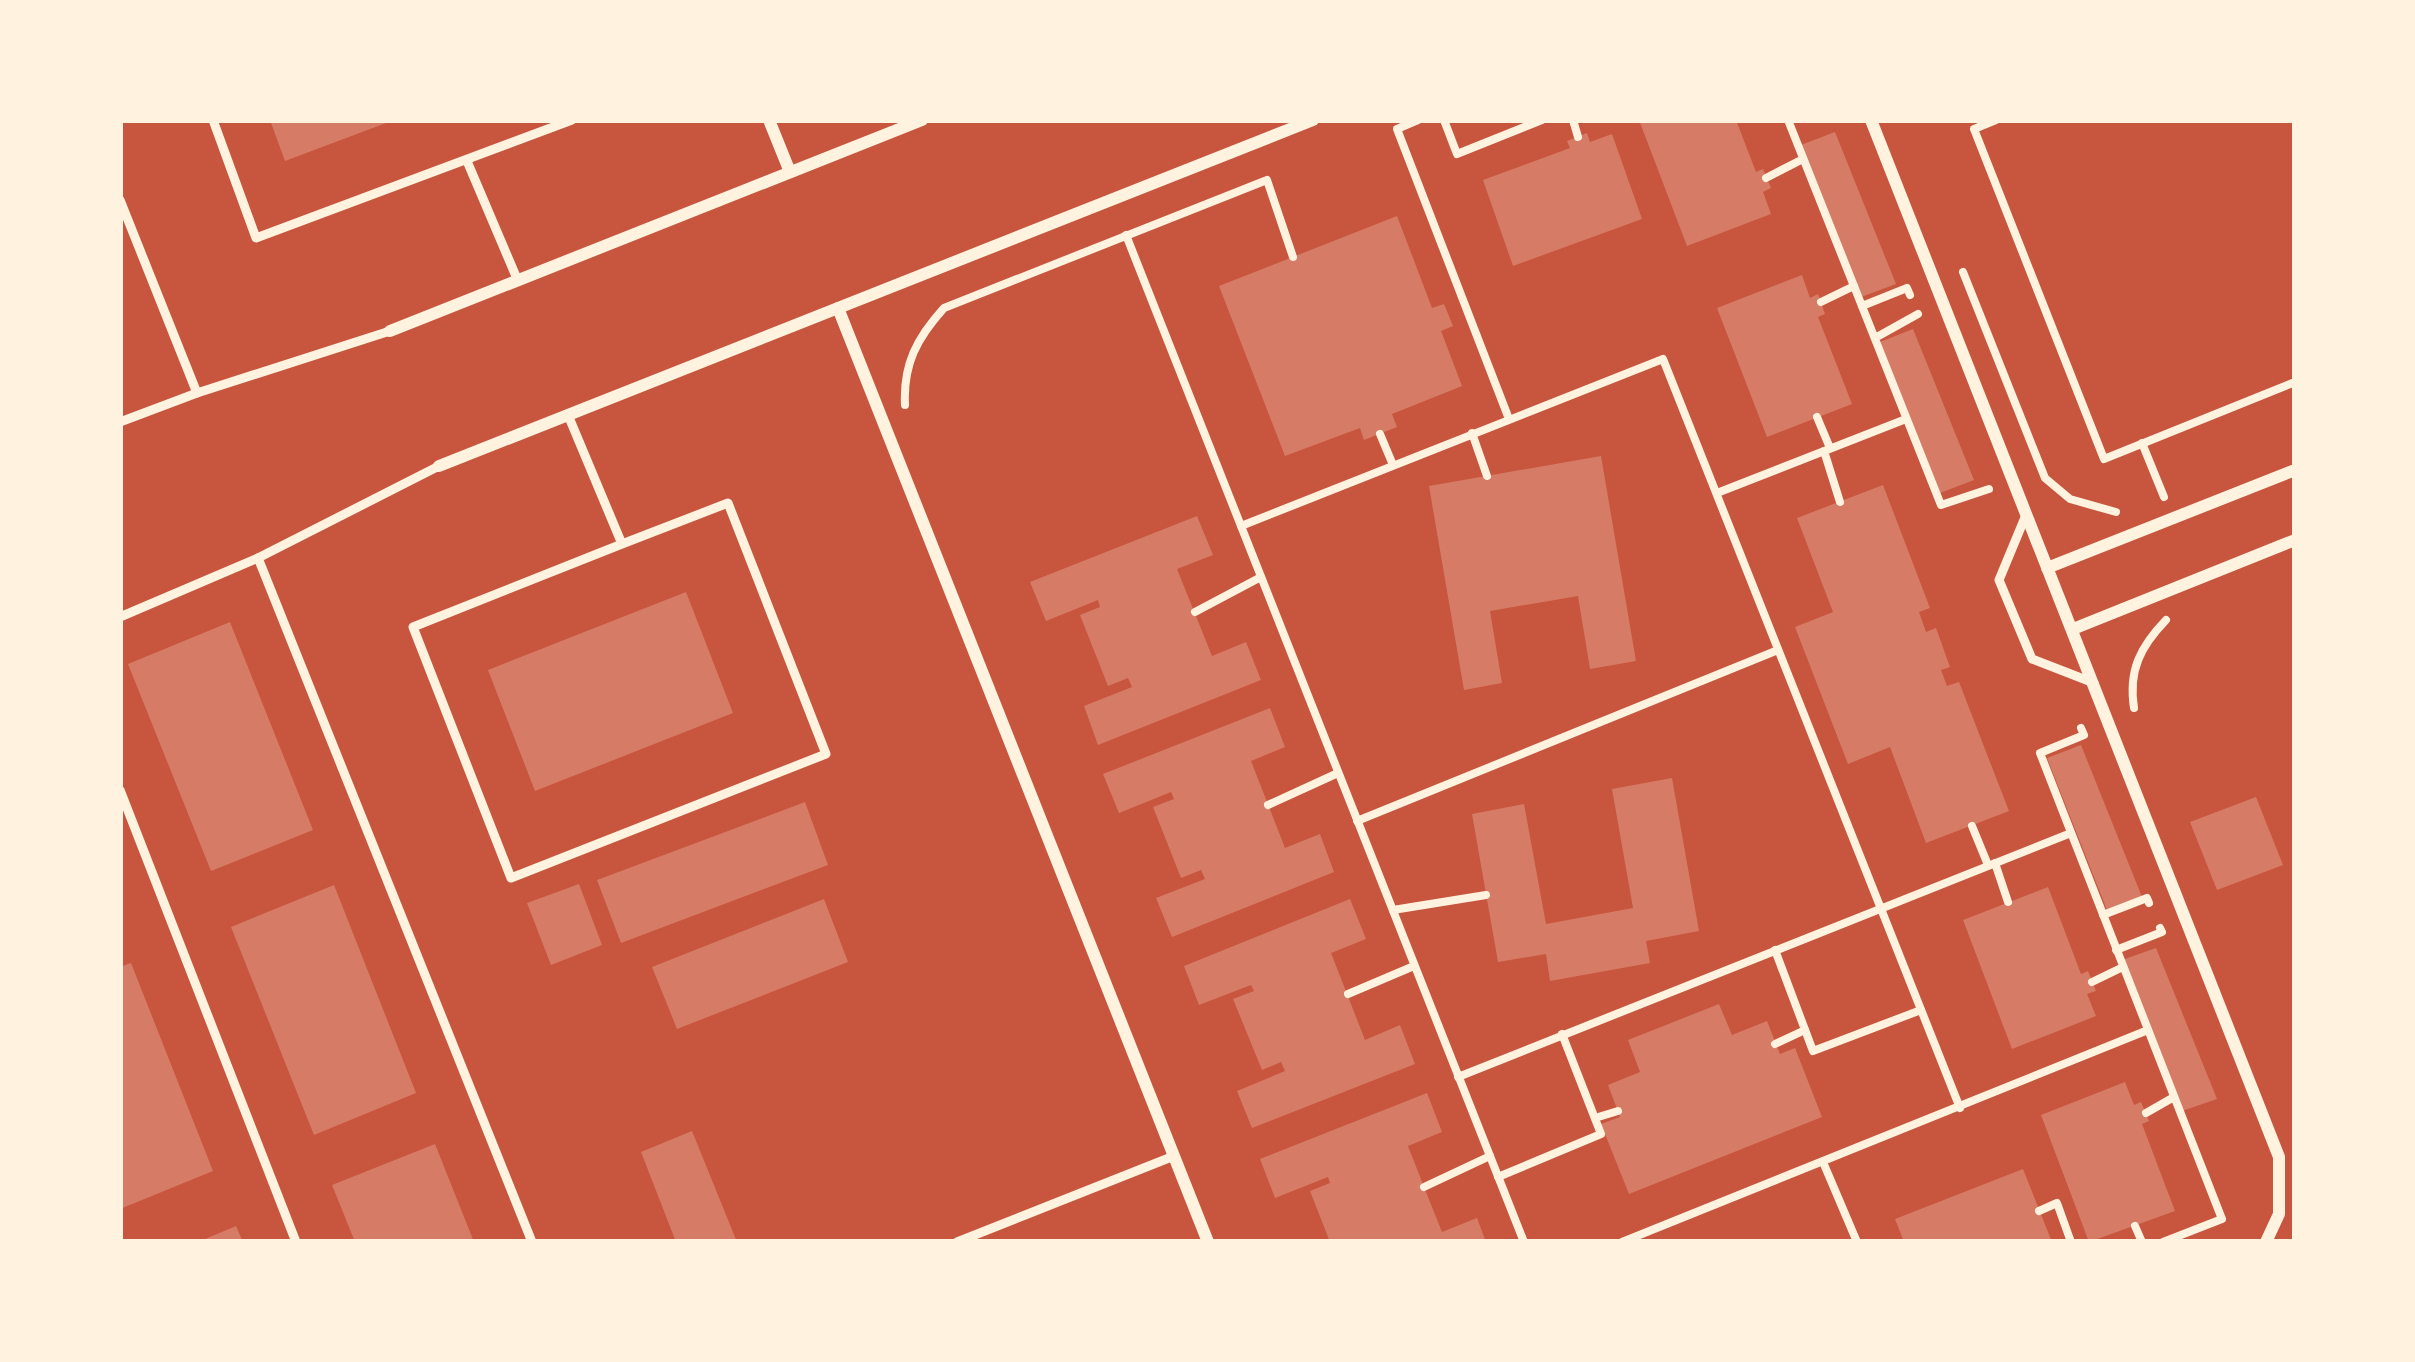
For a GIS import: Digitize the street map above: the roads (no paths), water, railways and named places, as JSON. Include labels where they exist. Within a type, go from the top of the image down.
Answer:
[{"type":"street","points":[[770,120],[790,172]]},
{"type":"street","points":[[390,331],[922,120]]},
{"type":"street","points":[[440,466],[1313,120]]},
{"type":"street","points":[[1871,120],[2279,1157],[2279,1214],[2266,1242]]},
{"type":"street","points":[[838,308],[1208,1242]]},
{"type":"street","points":[[2047,568],[2295,470]]},
{"type":"street","points":[[2073,629],[2295,540]]},
{"type":"lane","points":[[213,120],[256,238],[572,120]]},
{"type":"lane","points":[[466,161],[518,281]]},
{"type":"lane","points":[[120,200],[197,393]]},
{"type":"lane","points":[[120,422],[390,331]]},
{"type":"lane","points":[[568,415],[622,544]]},
{"type":"lane","points":[[120,617],[258,558],[440,466]]},
{"type":"lane","points":[[728,503],[826,754],[512,878],[413,627],[622,544],[728,503]]},
{"type":"lane","points":[[2026,514],[2000,580],[2032,659],[2094,682]]},
{"type":"lane","points":[[258,558],[532,1242]]},
{"type":"lane","points":[[120,790],[296,1242]]},
{"type":"lane","points":[[957,1242],[1174,1156]]}]
